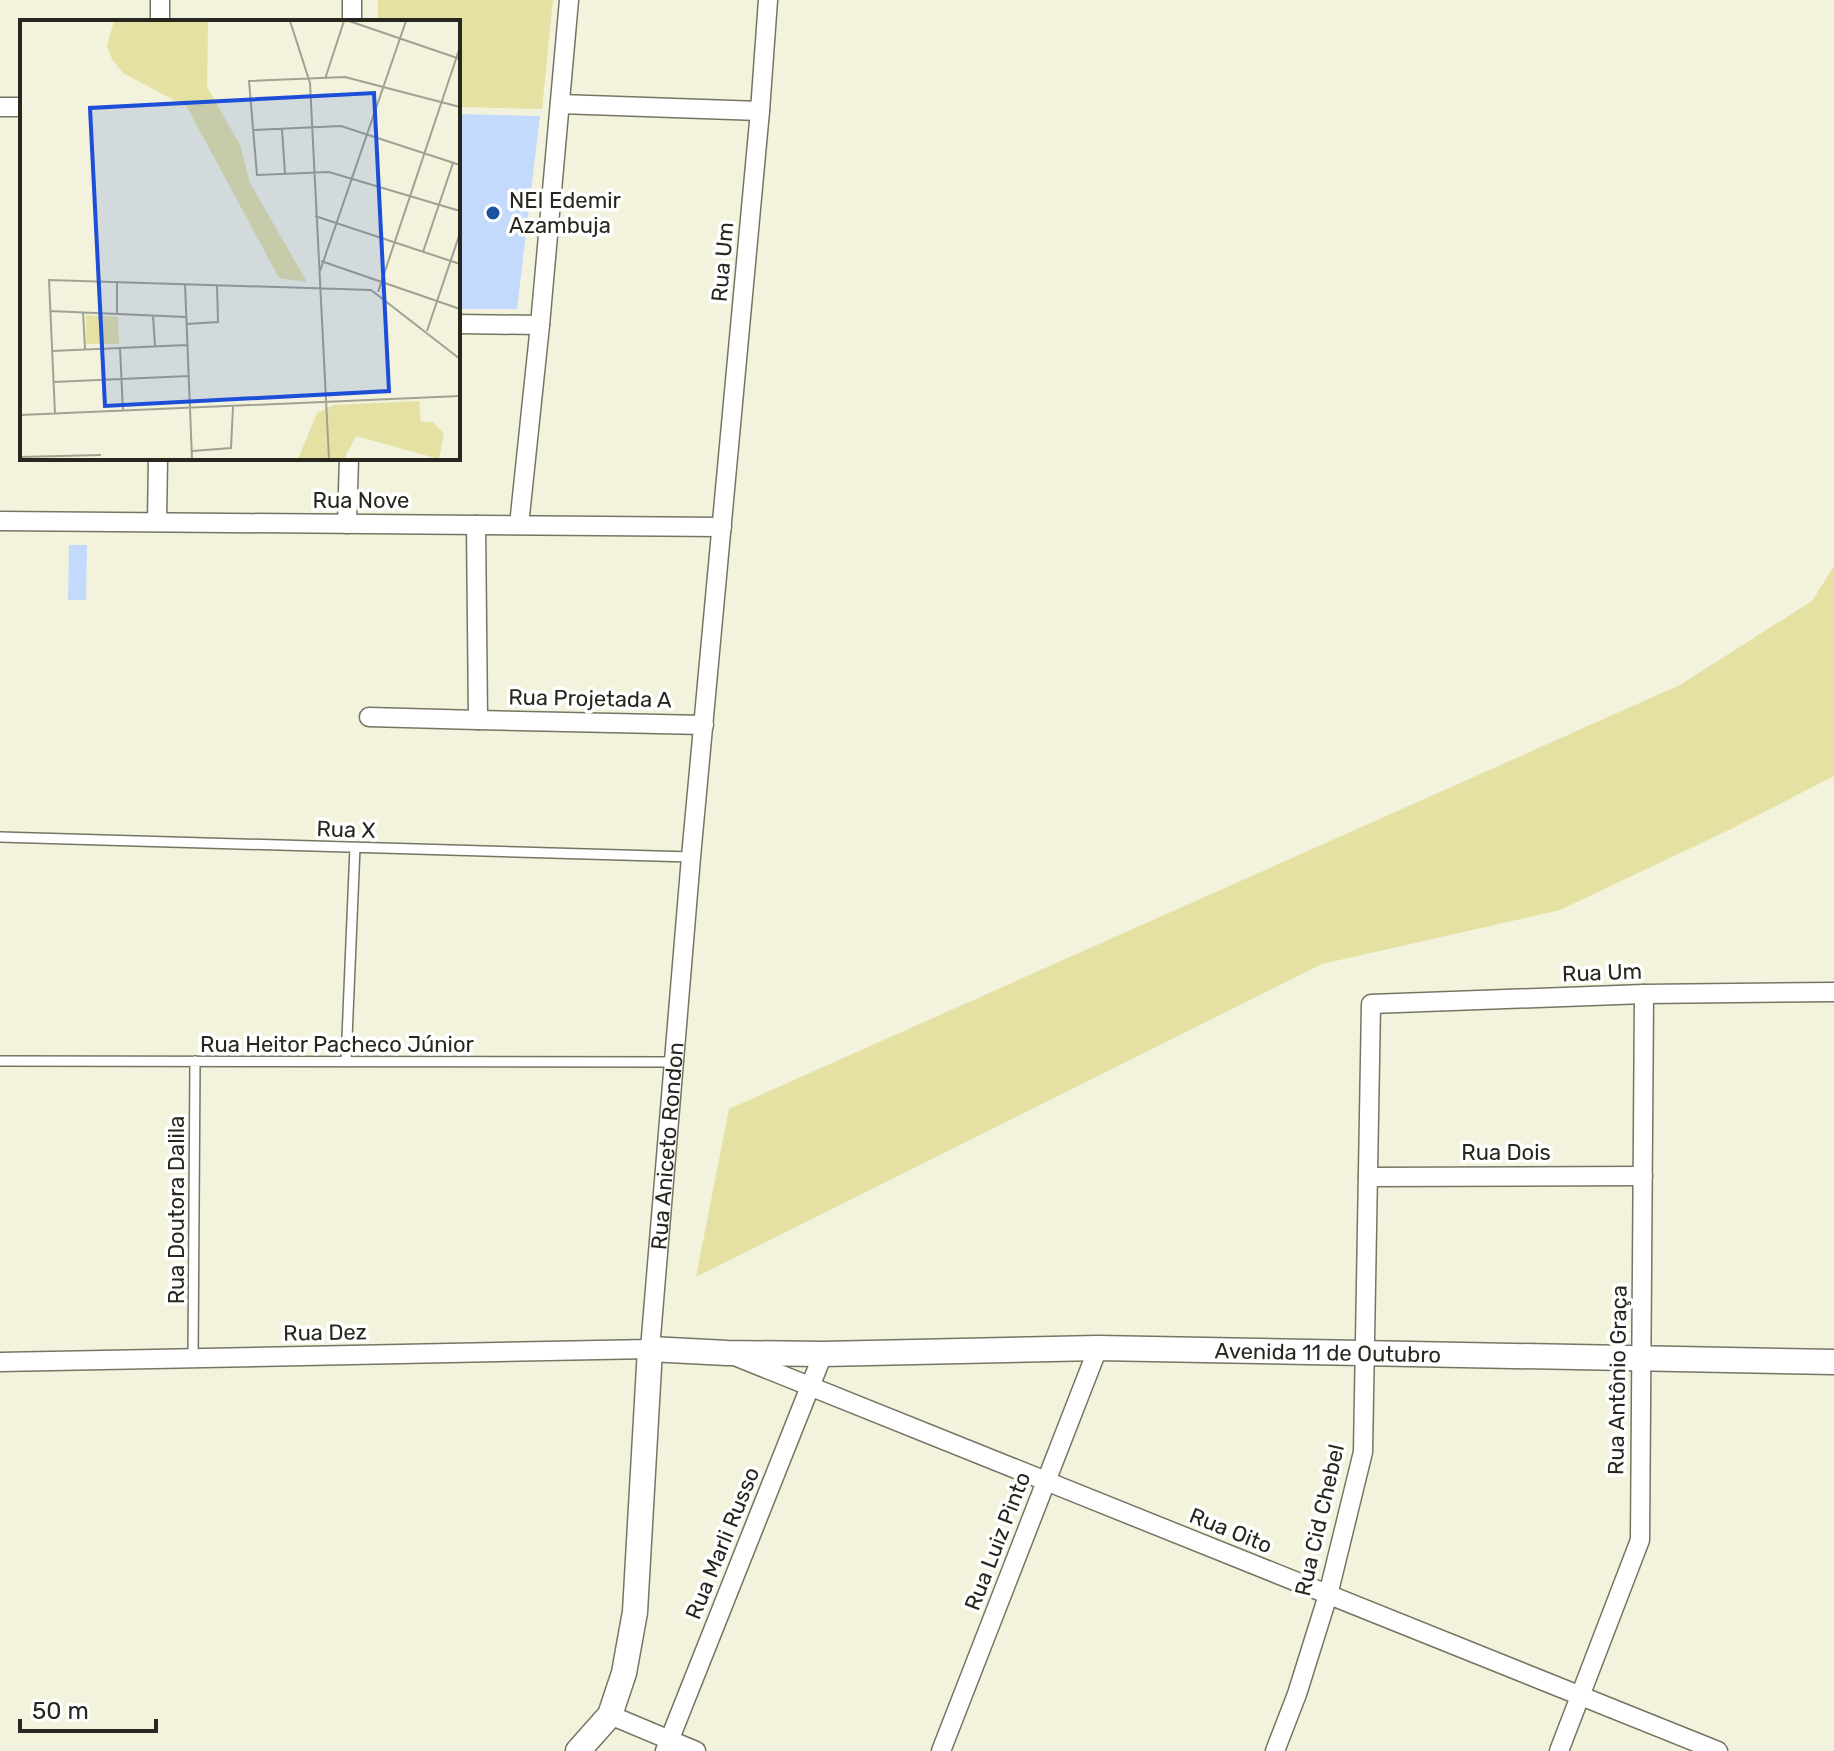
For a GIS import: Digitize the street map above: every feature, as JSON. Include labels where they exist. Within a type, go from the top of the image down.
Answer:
[{"type":"street","points":[[519,525],[569,0]]},
{"type":"street","name":"Rua Um","points":[[722,527],[768,0]]},
{"type":"street","points":[[560,104],[760,111]]},
{"type":"street","points":[[460,324],[540,325]]},
{"type":"street","points":[[157,522],[158,460]]},
{"type":"street","points":[[347,524],[349,460]]},
{"type":"street","name":"Rua Nove","points":[[0,521],[722,527]]},
{"type":"street","name":"Rua Projetada A","points":[[476,525],[478,720],[704,725]]},
{"type":"street","name":"Rua Aniceto Rondon","points":[[578,1751],[610,1715],[624,1673],[635,1612],[650,1349],[722,527]]},
{"type":"street","points":[[369,717],[478,720]]},
{"type":"street","name":"Rua Um","points":[[1371,1004],[1644,994],[1834,992]]},
{"type":"street","name":"Rua Antônio Graça","points":[[1559,1751],[1640,1540],[1644,994]]},
{"type":"street","name":"Rua Cid Chebel","points":[[1275,1751],[1297,1694],[1328,1595],[1363,1452],[1371,1004]]},
{"type":"street","name":"Rua Dois","points":[[1368,1177],[1643,1176]]},
{"type":"street","name":"Avenida 11 de Outubro","points":[[650,1349],[823,1354],[1098,1348],[1834,1362]]},
{"type":"street","name":"Rua Luiz Pinto","points":[[941,1751],[1098,1348]]},
{"type":"street","name":"Rua Dez","points":[[0,1362],[650,1349]]},
{"type":"street","name":"Rua Oito","points":[[727,1353],[1718,1751]]},
{"type":"street","name":"Rua Marli Russo","points":[[667,1746],[823,1354]]},
{"type":"street","points":[[610,1715],[667,1746],[696,1751]]},
{"type":"lane","name":"Rua X","points":[[0,837],[691,857]]},
{"type":"lane","points":[[346,1062],[355,847]]},
{"type":"lane","name":"Rua Heitor Pacheco Júnior","points":[[0,1061],[674,1062]]},
{"type":"lane","name":"Rua Doutora Dalila","points":[[193,1358],[195,1061]]},
{"type":"shaded area","points":[[378,0],[553,0],[542,109],[460,107],[460,20],[378,20]]},
{"type":"shaded area","points":[[1834,566],[1834,776],[1560,910],[1322,964],[696,1277],[729,1109],[1680,685],[1812,601]]},
{"type":"building","name":"NEI Edemir Azambuja","points":[[460,114],[540,116],[517,309],[460,309]]},
{"type":"building","points":[[69,545],[87,545],[86,600],[68,600]]},
{"type":"place","name":"NEI Edemir Azambuja","points":[[493,213]]}]
